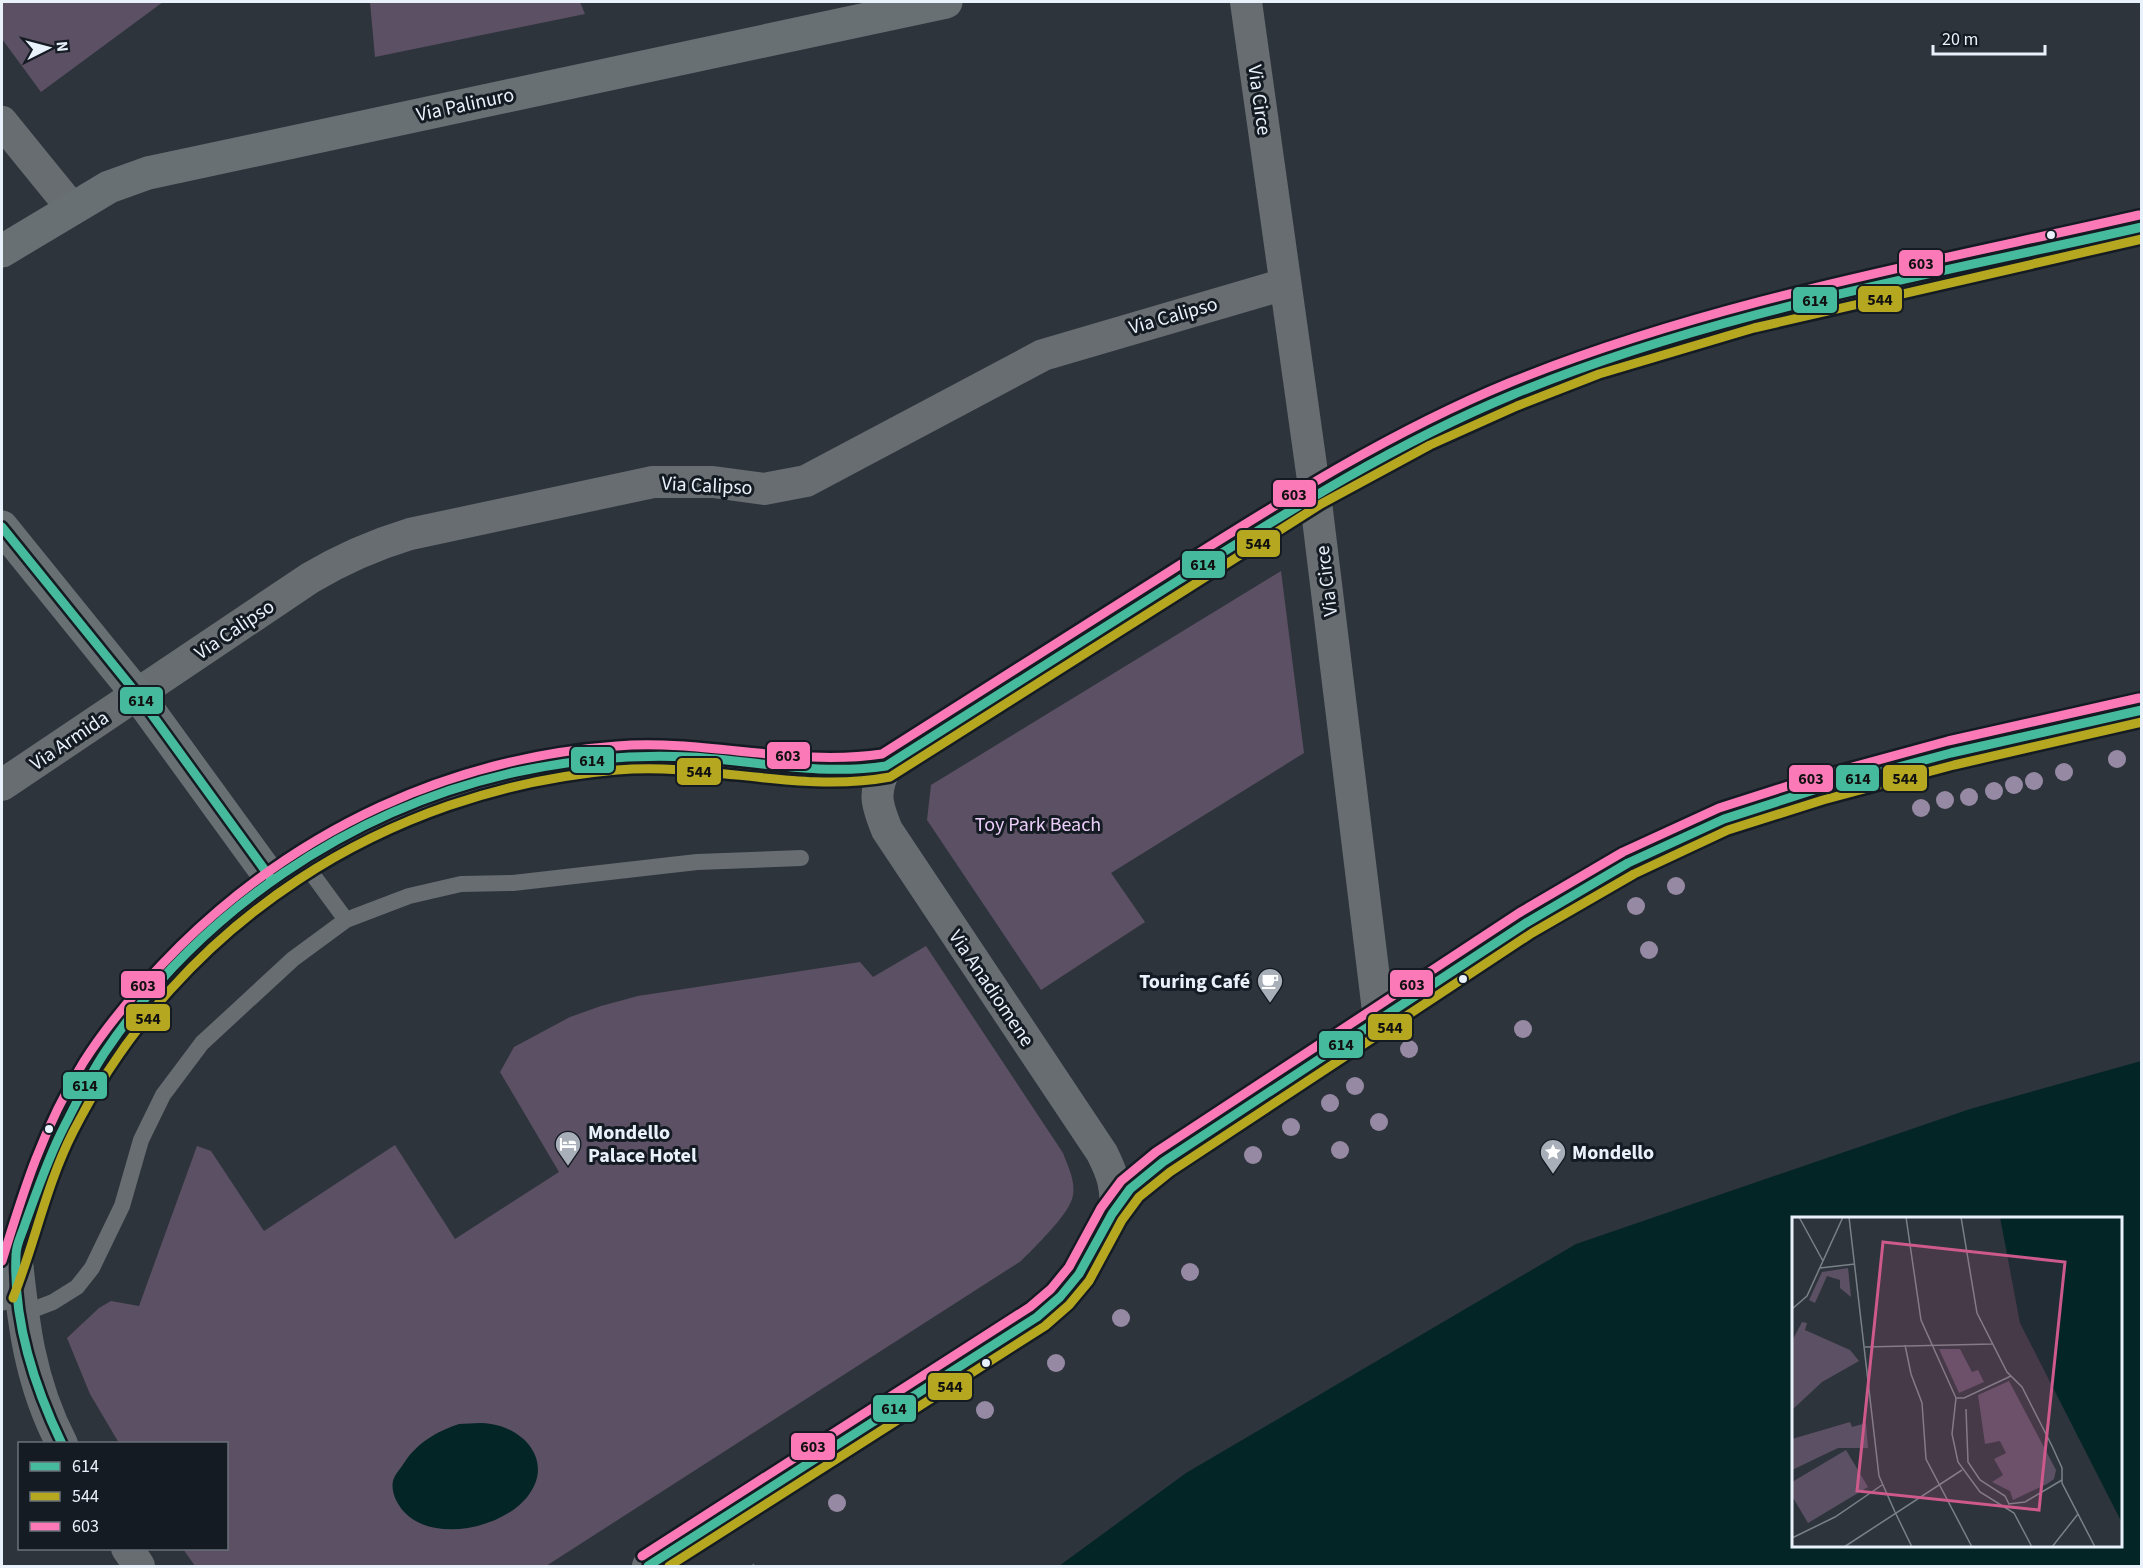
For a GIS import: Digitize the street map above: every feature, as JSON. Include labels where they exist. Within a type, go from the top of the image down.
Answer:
[{"type":"main road","name":"Via Palinuro","points":[[2,251],[109,186],[148,173],[946,2]]},
{"type":"main road","points":[[12,1304],[16,1252],[44,1167],[84,1085],[132,1016],[193,948],[226,917],[272,880],[339,837],[384,814],[503,775],[574,763],[648,756],[692,757],[831,771],[862,771],[886,766],[1315,494],[1425,434],[1512,395],[1618,355],[1751,316],[2142,227]]},
{"type":"main road","points":[[2,526],[137,694],[272,880]]},
{"type":"street","name":"Via Circe","points":[[1246,2],[1315,494],[1379,1019]]},
{"type":"street","points":[[2,122],[71,207]]},
{"type":"street","name":"Via Calipso","points":[[137,694],[310,578],[371,546],[410,534],[652,482],[713,482],[764,489],[806,481],[1043,355],[1088,339],[1286,284]]},
{"type":"street","name":"Via Armida","points":[[2,785],[137,694]]},
{"type":"street","points":[[648,1566],[1036,1317],[1060,1297],[1079,1274],[1130,1189],[1163,1162],[1526,923],[1628,863],[1724,819],[1820,788],[1951,753],[2142,710]]},
{"type":"street","name":"Via Anadiomene","points":[[886,766],[876,786],[877,807],[887,830],[1102,1153],[1113,1174],[1117,1190],[1116,1209]]},
{"type":"street","points":[[12,1304],[37,1390],[62,1442]]},
{"type":"street","points":[[128,1550],[139,1566]]},
{"type":"lane","points":[[12,1304],[53,1302],[76,1287],[92,1268],[122,1206],[141,1140],[159,1104],[202,1042],[293,959],[346,920],[409,896],[461,884],[513,883],[697,862],[801,858]]},
{"type":"lane","points":[[302,860],[346,920]]},
{"type":"green space","points":[[2,2],[163,2],[41,92],[2,39]]},
{"type":"green space","points":[[370,2],[580,2],[585,14],[375,57]]},
{"type":"green space","name":"Toy Park Beach","points":[[1281,571],[1304,753],[1111,873],[1145,922],[1041,990],[927,820],[931,785]]},
{"type":"green space","points":[[926,946],[1063,1153],[1071,1175],[1072,1199],[1050,1232],[1021,1261],[546,1566],[195,1566],[184,1550],[228,1550],[228,1442],[118,1442],[90,1394],[67,1338],[99,1308],[111,1301],[139,1306],[197,1146],[211,1151],[264,1231],[395,1145],[455,1239],[559,1172],[500,1072],[514,1047],[570,1017],[638,996],[860,962],[873,977]]},
{"type":"shaded area","points":[[2141,1061],[2141,1566],[1059,1566],[1186,1473],[1576,1244],[1970,1109]]},
{"type":"shaded area","points":[[459,1424],[491,1424],[515,1432],[532,1448],[538,1469],[536,1481],[530,1493],[518,1506],[502,1517],[483,1525],[462,1529],[442,1529],[423,1524],[407,1515],[396,1500],[393,1484],[397,1472],[421,1444],[435,1434]]},
{"type":"transit line","name":"603","points":[[2,1261],[36,1159],[57,1111],[83,1063],[128,1002],[153,973],[226,904],[275,867],[327,834],[380,807],[437,784],[495,766],[555,753],[617,746],[684,746],[816,757],[882,754],[1175,568],[1338,468],[1422,423],[1509,383],[1585,354],[1741,306],[2139,215]]},
{"type":"transit line","name":"614","points":[[61,1442],[34,1376],[27,1352],[16,1279],[18,1243],[58,1139],[105,1052],[143,1001],[186,954],[233,911],[284,873],[338,840],[395,812],[454,789],[516,772],[581,761],[669,756],[813,769],[861,769],[886,766],[1179,580],[1342,480],[1425,435],[1512,395],[1665,340],[1743,318],[1903,279],[2142,227]]},
{"type":"transit line","name":"544","points":[[13,1298],[64,1152],[73,1132],[117,1057],[170,990],[231,931],[298,880],[371,838],[449,806],[531,783],[617,770],[685,770],[822,782],[890,777],[1321,504],[1430,445],[1517,406],[1599,374],[1754,328],[2142,239]]},
{"type":"transit line","name":"614","points":[[2,527],[137,694],[272,880]]},
{"type":"transit line","name":"603","points":[[642,1556],[1030,1307],[1051,1289],[1069,1267],[1101,1208],[1121,1181],[1156,1152],[1519,913],[1623,852],[1719,808],[1816,777],[1948,741],[2139,698]]},
{"type":"transit line","name":"614","points":[[648,1566],[1037,1317],[1060,1297],[1079,1274],[1112,1214],[1130,1189],[1163,1162],[1526,923],[1628,863],[1724,819],[1820,788],[1951,753],[2142,710]]},
{"type":"transit line","name":"544","points":[[669,1566],[1045,1326],[1069,1305],[1089,1281],[1122,1220],[1139,1197],[1170,1172],[1532,933],[1634,874],[1728,830],[1823,800],[1954,765],[2142,722]]},
{"type":"place","name":"Touring Café","points":[[1270,1004]]},
{"type":"place","name":"Mondello Palace Hotel","points":[[568,1167]]},
{"type":"place","name":"Mondello","points":[[1553,1175]]}]
